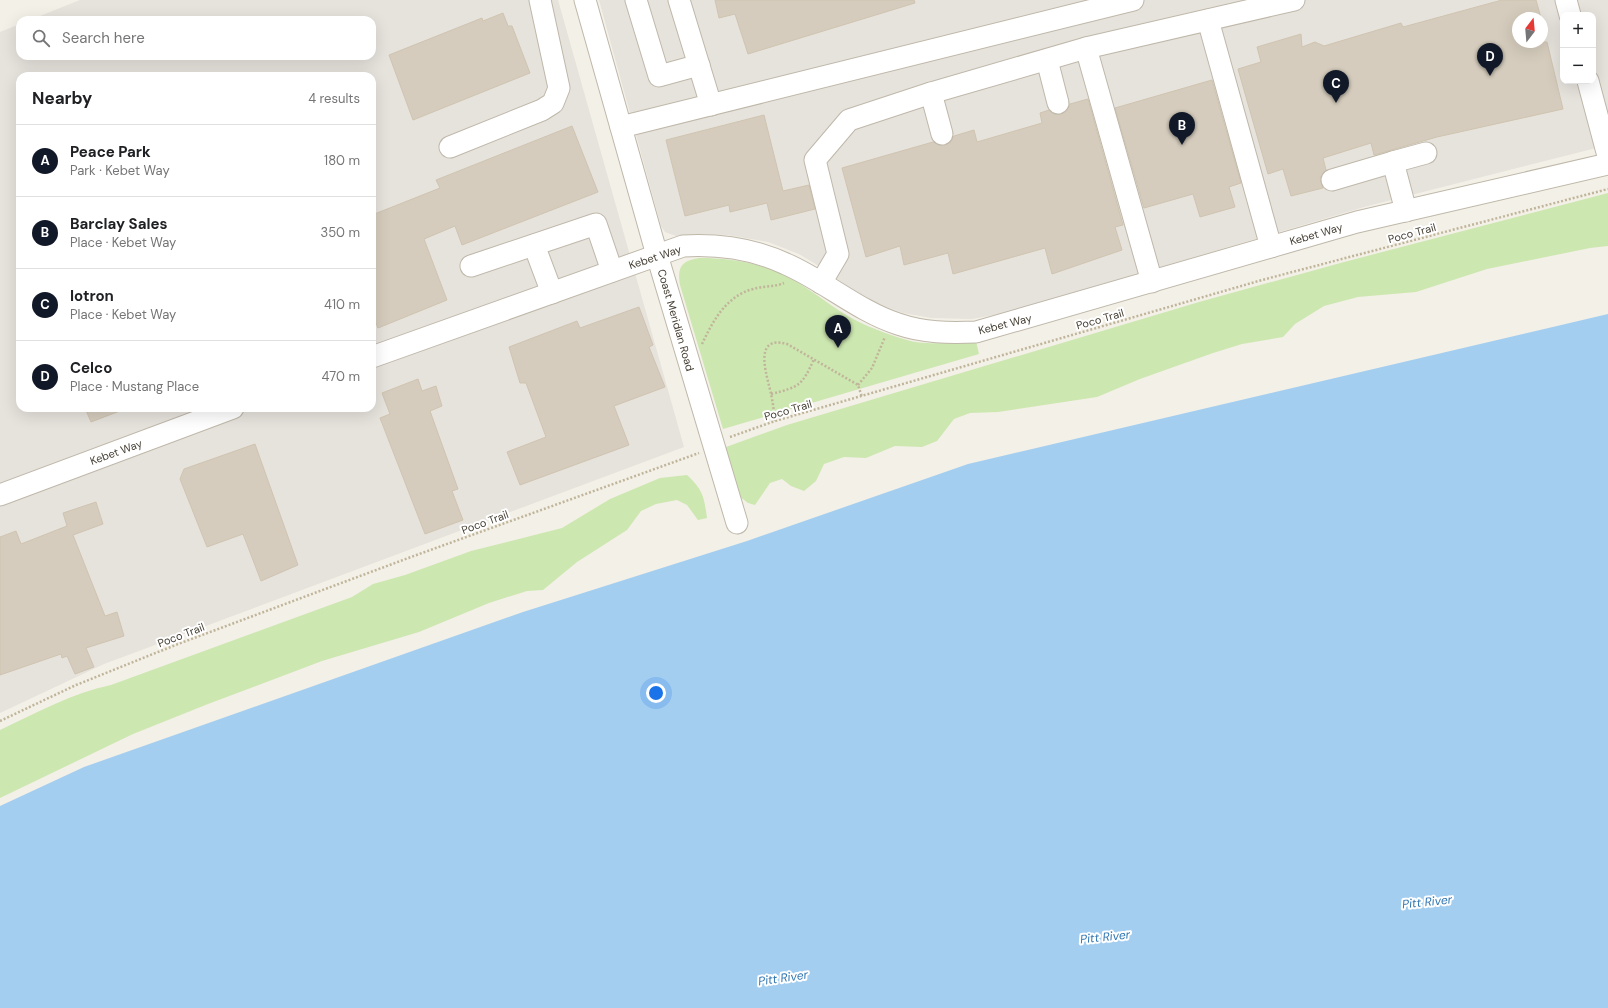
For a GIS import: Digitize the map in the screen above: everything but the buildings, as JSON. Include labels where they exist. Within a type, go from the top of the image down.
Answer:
[{"type":"street","points":[[450,148],[542,110],[553,103],[559,88],[540,0]]},
{"type":"street","name":"Coast Meridian Road","points":[[585,0],[657,255],[737,523]]},
{"type":"street","points":[[636,0],[659,76],[699,65]]},
{"type":"street","points":[[679,0],[711,105]]},
{"type":"street","points":[[621,127],[1133,0]]},
{"type":"street","points":[[821,283],[838,254],[815,160],[850,120],[931,93],[1086,48],[1294,0]]},
{"type":"street","points":[[1566,0],[1569,12]]},
{"type":"street","points":[[1208,20],[1271,247]]},
{"type":"street","points":[[1086,48],[1152,282]]},
{"type":"street","points":[[1047,60],[1058,102]]},
{"type":"street","points":[[1589,84],[1608,156]]},
{"type":"street","points":[[931,93],[942,134]]},
{"type":"street","points":[[1332,180],[1426,153]]},
{"type":"street","points":[[1393,162],[1406,211]]},
{"type":"street","name":"Kebet Way","points":[[376,356],[683,246],[707,245],[760,254],[787,264],[875,315],[892,322],[918,330],[944,333],[976,332],[1357,222],[1608,164]]},
{"type":"street","points":[[472,266],[596,224],[612,271]]},
{"type":"street","points":[[534,245],[552,293]]},
{"type":"street","name":"Kebet Way","points":[[0,495],[222,412]]},
{"type":"path","name":"Poco Trail","points":[[0,722],[76,685],[178,644],[714,448],[722,439],[775,421],[1262,280],[1608,190]]},
{"type":"path","points":[[687,356],[697,353],[714,321],[728,303],[752,289],[782,284],[801,272]]},
{"type":"path","points":[[858,385],[872,368],[892,322]]},
{"type":"path","points":[[775,421],[771,394],[763,359],[770,345],[780,342],[814,359],[858,385],[862,397]]},
{"type":"path","points":[[771,394],[793,388],[800,384],[806,378],[814,359]]},
{"type":"shaded area","points":[[80,0],[558,0],[684,447],[104,664],[0,713],[0,32],[16,26],[16,60],[376,60],[376,16],[40,16]]},
{"type":"shaded area","points":[[599,0],[1608,0],[1608,145],[1364,207],[1004,313],[972,319],[932,318],[903,313],[874,302],[861,295],[799,254],[768,242],[728,235],[701,234],[676,236],[665,232],[661,226]]},
{"type":"green space","points":[[1608,193],[1608,246],[1590,248],[1487,269],[1416,292],[1358,297],[1324,306],[1295,324],[1283,337],[1242,344],[1213,353],[1140,379],[1097,397],[998,412],[970,413],[954,419],[937,441],[922,447],[895,446],[866,458],[844,457],[824,464],[816,481],[804,491],[791,486],[782,479],[770,483],[755,505],[748,503],[739,496],[722,451],[726,447],[787,425],[1199,302],[1344,262]]},
{"type":"green space","points":[[699,258],[731,260],[764,267],[792,279],[848,316],[876,330],[914,342],[922,343],[976,341],[979,354],[723,429],[679,279],[680,269],[684,263]]},
{"type":"green space","points":[[687,475],[700,489],[705,504],[707,518],[698,520],[687,505],[677,500],[656,504],[641,511],[627,530],[577,562],[543,590],[527,591],[489,603],[419,632],[322,661],[208,704],[133,734],[0,798],[0,730],[41,710],[68,698],[111,685],[352,597],[373,584],[405,575],[471,551],[562,528],[610,499],[660,478]]},
{"type":"water","name":"Pitt River","points":[[1608,314],[1608,1008],[0,1008],[0,806],[84,767],[523,612],[747,541],[968,464]]},
{"type":"place","name":"Celco","points":[[1490,76]]},
{"type":"place","name":"Iotron","points":[[1336,103]]},
{"type":"place","name":"Barclay Sales","points":[[1182,145]]},
{"type":"place","name":"Peace Park","points":[[838,348]]}]
